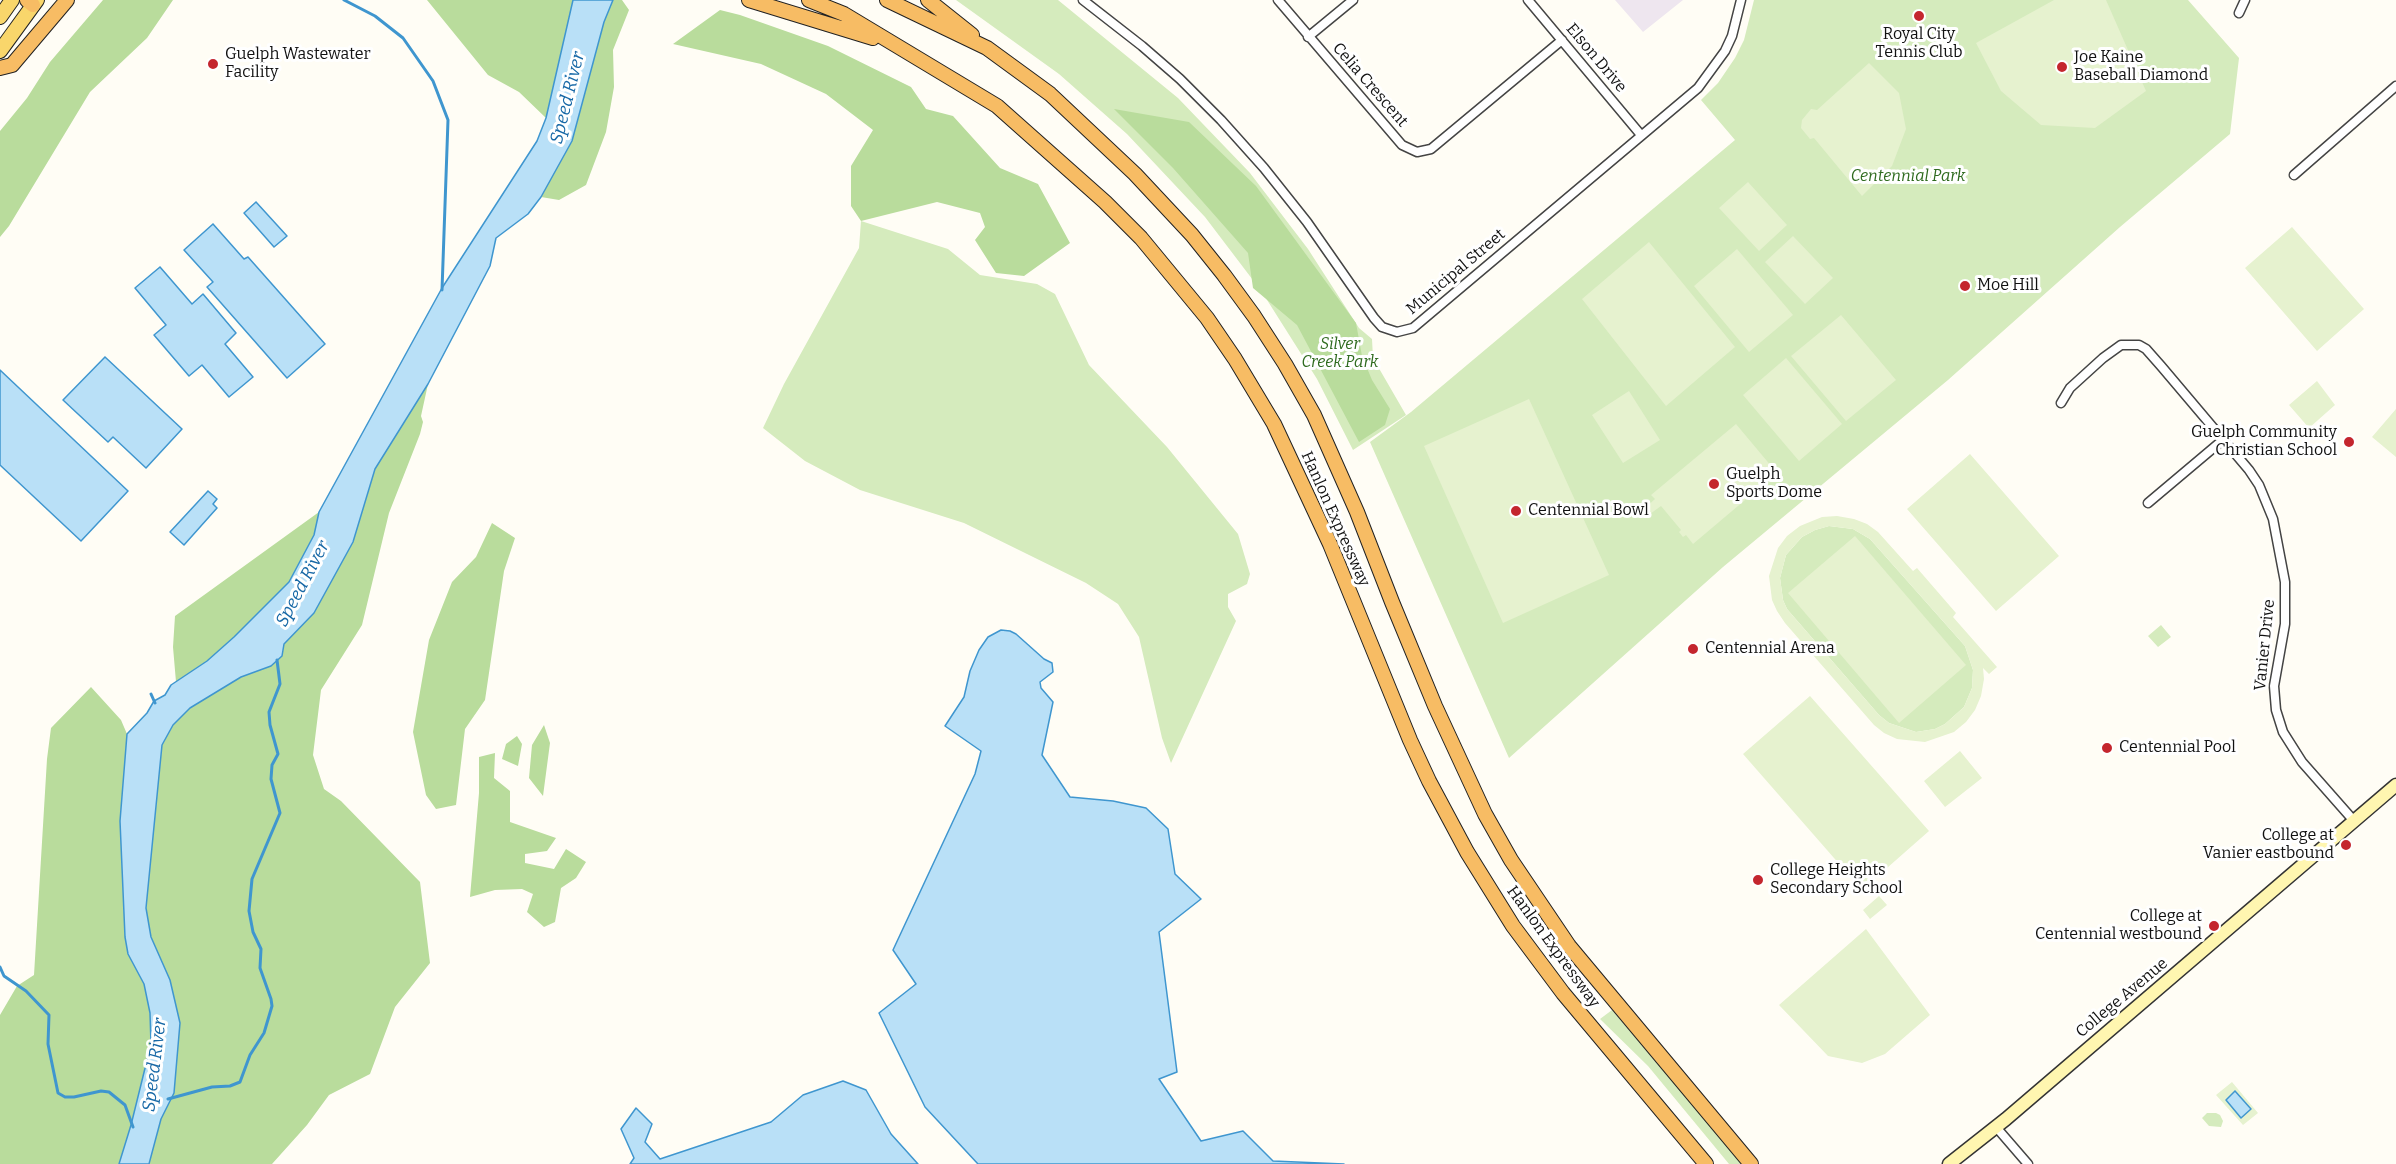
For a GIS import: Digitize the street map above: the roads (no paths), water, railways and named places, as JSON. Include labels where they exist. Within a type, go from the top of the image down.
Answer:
[{"type":"highway","points":[[0,68],[12,65],[67,0]]},
{"type":"highway","points":[[749,0],[892,44]]},
{"type":"highway","name":"Hanlon Expressway","points":[[809,0],[844,14],[997,106],[1105,202],[1141,238],[1207,318],[1235,359],[1279,434],[1330,544],[1410,741],[1467,852],[1513,926],[1563,993],[1706,1164]]},
{"type":"highway","name":"Hanlon Expressway","points":[[887,0],[987,48],[1050,94],[1120,159],[1192,235],[1254,316],[1285,364],[1314,416],[1357,512],[1435,706],[1485,814],[1511,860],[1569,946],[1751,1164]]},
{"type":"highway","points":[[928,0],[987,48]]},
{"type":"main road","points":[[0,17],[12,0]]},
{"type":"main road","points":[[0,51],[32,2]]},
{"type":"main road","name":"College Avenue","points":[[1949,1164],[1996,1127],[2396,784]]},
{"type":"street","name":"Municipal Street","points":[[1083,0],[1180,79],[1221,120],[1264,168],[1307,222],[1374,318],[1382,327],[1391,331],[1413,328],[1698,87],[1713,70],[1732,36],[1741,0]]},
{"type":"street","name":"Celia Crescent","points":[[1278,0],[1402,145],[1417,152],[1431,149],[1562,40]]},
{"type":"street","points":[[1308,37],[1353,0]]},
{"type":"street","name":"Elson Drive","points":[[1528,0],[1641,135]]},
{"type":"street","points":[[2239,13],[2245,0]]},
{"type":"street","points":[[2294,175],[2396,86]]},
{"type":"street","name":"Vanier Drive","points":[[2061,403],[2070,388],[2103,358],[2121,345],[2139,345],[2146,349],[2247,466],[2259,485],[2273,519],[2280,549],[2286,609],[2274,686],[2276,710],[2283,732],[2302,762],[2354,821]]},
{"type":"street","points":[[2148,503],[2224,440]]},
{"type":"street","points":[[1996,1127],[2028,1164]]},
{"type":"water","name":"Speed River","points":[[573,0],[613,0],[604,22],[572,141],[541,197],[528,214],[496,238],[490,266],[428,384],[375,469],[353,542],[314,613],[284,644],[282,656],[271,666],[241,677],[190,708],[173,725],[162,745],[146,908],[151,937],[170,980],[180,1023],[174,1093],[161,1119],[149,1164],[119,1164],[151,1044],[150,1013],[144,984],[128,954],[125,937],[120,821],[127,734],[147,713],[154,701],[165,695],[171,685],[207,661],[289,582],[314,535],[319,512],[442,288],[537,141],[546,118]]},
{"type":"water","points":[[256,202],[287,236],[274,247],[244,213]]},
{"type":"water","points":[[213,224],[244,259],[248,257],[325,344],[287,378],[207,287],[213,282],[184,250]]},
{"type":"water","points":[[160,267],[192,304],[203,294],[236,333],[225,344],[253,377],[229,397],[202,365],[189,376],[154,335],[166,325],[135,288]]},
{"type":"water","points":[[105,357],[182,429],[146,468],[113,437],[108,442],[63,400]]},
{"type":"water","points":[[0,370],[128,491],[81,541],[0,465]]},
{"type":"water","points":[[208,491],[217,499],[213,504],[217,508],[184,545],[170,532]]},
{"type":"water","points":[[1001,630],[1016,634],[1044,659],[1052,663],[1053,672],[1040,682],[1041,688],[1053,702],[1042,755],[1070,797],[1113,801],[1146,808],[1168,829],[1175,874],[1201,899],[1159,932],[1177,1072],[1159,1079],[1201,1141],[1243,1131],[1273,1161],[1344,1164],[978,1164],[925,1107],[879,1013],[916,984],[893,950],[975,774],[981,751],[945,726],[964,697],[970,671],[979,650],[988,637]]},
{"type":"water","points":[[843,1081],[866,1090],[891,1134],[918,1164],[630,1164],[634,1158],[621,1129],[636,1108],[652,1124],[645,1142],[660,1159],[771,1122],[803,1095]]},
{"type":"water","points":[[2235,1091],[2251,1109],[2241,1118],[2226,1100]]},
{"type":"waterway","points":[[344,0],[375,16],[403,38],[433,81],[448,120],[442,290]]},
{"type":"waterway","name":"Speed River","points":[[168,1099],[240,1082],[250,1055],[264,1033],[272,1006],[260,968],[261,949],[253,932],[249,911],[252,879],[280,813],[271,779],[272,765],[278,754],[269,712],[280,684],[277,660]]},
{"type":"waterway","points":[[151,694],[155,703]]},
{"type":"waterway","points":[[0,967],[4,976],[26,991],[49,1015],[48,1044],[58,1093],[65,1097],[74,1097],[101,1091],[109,1092],[125,1105],[133,1127]]},
{"type":"place","name":"Royal City Tennis Club","points":[[1919,16]]},
{"type":"place","name":"Guelph Wastewater Facility","points":[[213,64]]},
{"type":"place","name":"Joe Kaine Baseball Diamond","points":[[2062,67]]},
{"type":"place","name":"Moe Hill","points":[[1965,286]]},
{"type":"place","name":"Guelph Community Christian School","points":[[2349,442]]},
{"type":"place","name":"Guelph Sports Dome","points":[[1714,484]]},
{"type":"place","name":"Centennial Bowl","points":[[1516,511]]},
{"type":"place","name":"Centennial Arena","points":[[1693,649]]},
{"type":"place","name":"Centennial Pool","points":[[2107,748]]},
{"type":"place","name":"College at Vanier eastbound","points":[[2346,845]]},
{"type":"place","name":"College Heights Secondary School","points":[[1758,880]]},
{"type":"place","name":"College at Centennial westbound","points":[[2214,926]]},
{"type":"park label","name":"Centennial Park","points":[[1908,177]]},
{"type":"park label","name":"Silver Creek Park","points":[[1340,354]]}]
